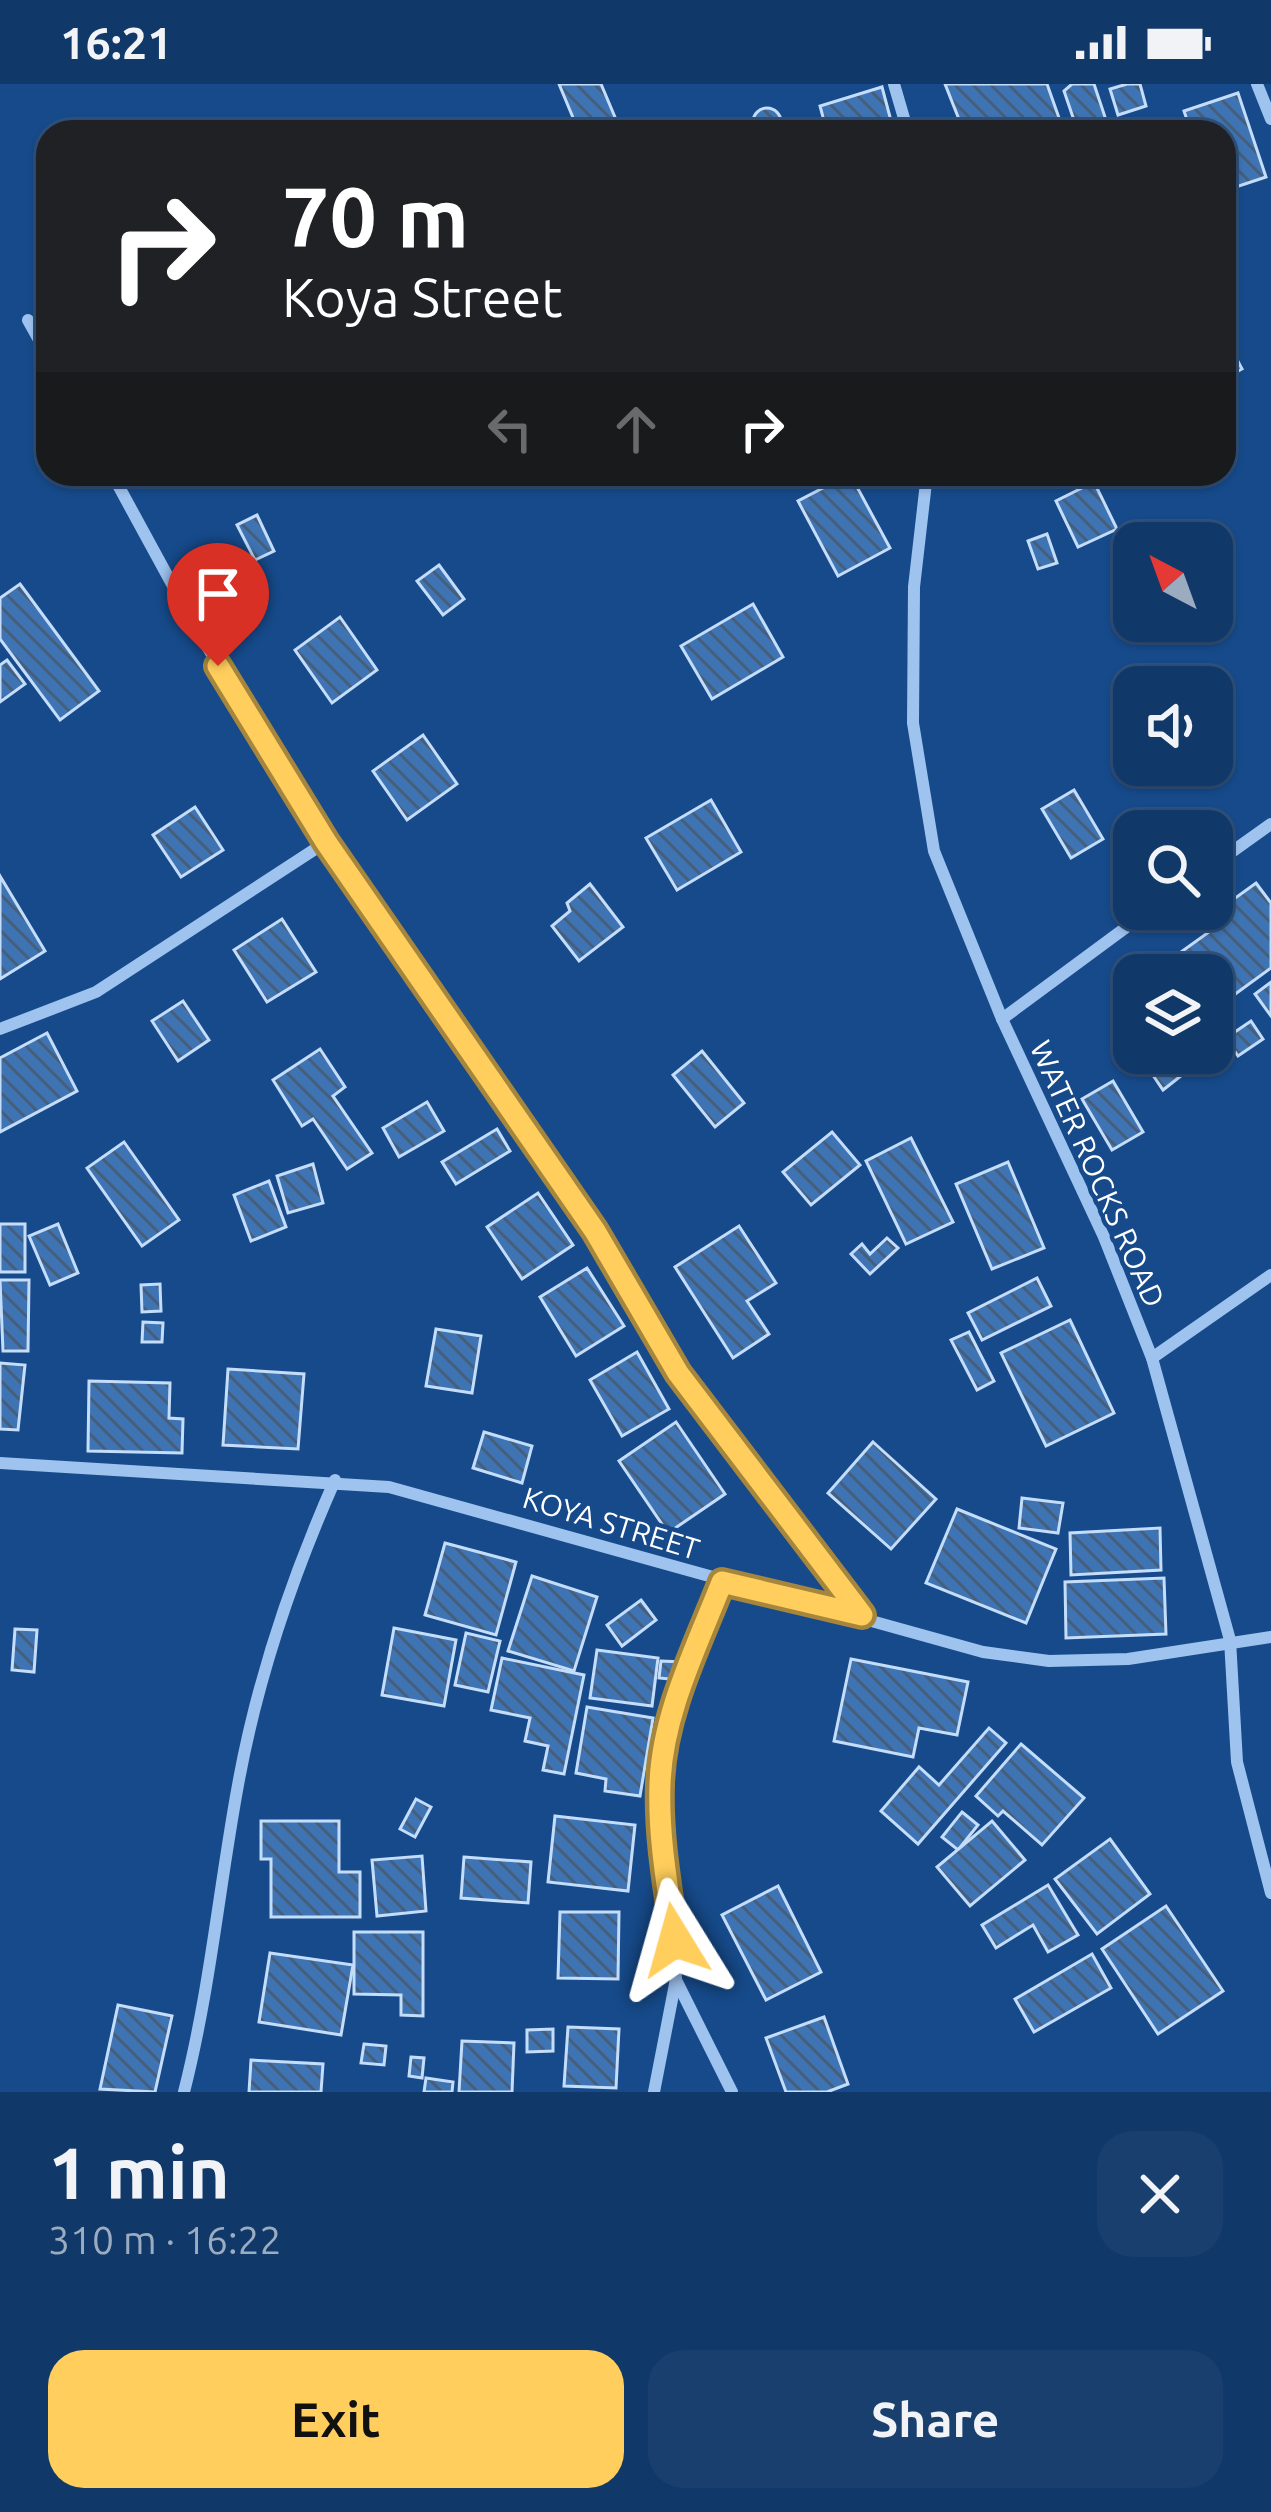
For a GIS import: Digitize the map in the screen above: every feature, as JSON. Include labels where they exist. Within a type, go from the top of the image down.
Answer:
[{"type":"street","points":[[894,84],[904,120]]},
{"type":"street","points":[[1257,84],[1271,119]]},
{"type":"street","points":[[28,320],[36,334]]},
{"type":"street","points":[[119,486],[197,630],[326,842],[595,1231],[678,1373],[862,1615]]},
{"type":"street","name":"WATER ROCKS ROAD","points":[[926,486],[914,587],[913,723],[934,850],[1002,1019],[1104,1237],[1152,1358],[1230,1640],[1237,1762],[1271,1893]]},
{"type":"street","points":[[1233,851],[1271,824]]},
{"type":"street","points":[[0,1029],[96,992],[326,842]]},
{"type":"street","points":[[1002,1019],[1123,930]]},
{"type":"street","points":[[1152,1358],[1271,1275]]},
{"type":"street","name":"KOYA STREET","points":[[0,1463],[335,1480],[476,1508],[722,1582],[862,1615],[983,1652],[1049,1661],[1128,1659],[1271,1637]]},
{"type":"street","points":[[184,2092],[208,2000],[238,1784],[268,1659],[335,1480]]},
{"type":"street","points":[[654,2092],[676,1979],[660,1780],[680,1689],[722,1582]]},
{"type":"street","points":[[676,1979],[732,2092]]},
{"type":"building","points":[[559,84],[601,84],[616,120],[574,120]]},
{"type":"building","points":[[945,84],[1047,84],[1060,120],[959,120]]},
{"type":"building","points":[[1072,84],[1094,84],[1106,120],[1074,120],[1064,91]]},
{"type":"building","points":[[1140,84],[1146,106],[1118,115],[1110,89]]},
{"type":"building","points":[[882,87],[891,120],[824,120],[820,106]]},
{"type":"building","points":[[1238,93],[1266,177],[1236,187],[1236,120],[1187,120],[1184,111]]},
{"type":"building","points":[[767,108],[780,117],[753,120],[757,112]]},
{"type":"building","points":[[827,486],[856,486],[890,548],[838,576],[798,501]]},
{"type":"building","points":[[1096,486],[1114,522],[1113,531],[1078,547],[1056,501]]},
{"type":"building","points":[[257,515],[274,551],[255,560],[237,525]]},
{"type":"building","points":[[1047,534],[1057,563],[1038,569],[1028,541]]},
{"type":"building","points":[[439,565],[464,599],[443,615],[417,581]]},
{"type":"building","points":[[20,584],[99,691],[60,720],[0,639],[0,598]]},
{"type":"building","points":[[753,604],[783,657],[712,699],[681,646]]},
{"type":"building","points":[[340,617],[377,670],[332,703],[295,650]]},
{"type":"building","points":[[7,660],[25,684],[0,702],[0,665]]},
{"type":"building","points":[[423,735],[457,784],[407,820],[373,771]]},
{"type":"building","points":[[1074,790],[1103,839],[1071,858],[1042,809]]},
{"type":"building","points":[[711,800],[741,852],[677,890],[646,838]]},
{"type":"building","points":[[195,807],[223,850],[181,877],[153,835]]},
{"type":"building","points":[[0,876],[45,951],[0,979]]},
{"type":"building","points":[[1256,883],[1271,903],[1271,968],[1233,996],[1233,954],[1178,954],[1208,930],[1233,930],[1233,900]]},
{"type":"building","points":[[590,884],[623,927],[579,961],[552,926],[570,911],[567,903]]},
{"type":"building","points":[[282,919],[316,972],[267,1002],[234,950]]},
{"type":"building","points":[[1271,982],[1271,1016],[1255,994]]},
{"type":"building","points":[[183,1001],[209,1040],[178,1061],[152,1021]]},
{"type":"building","points":[[1251,1021],[1263,1039],[1238,1056],[1233,1033]]},
{"type":"building","points":[[47,1033],[77,1091],[0,1132],[0,1058]]},
{"type":"building","points":[[320,1049],[345,1087],[333,1096],[372,1153],[347,1169],[313,1119],[302,1126],[273,1080]]},
{"type":"building","points":[[702,1051],[744,1103],[715,1127],[673,1075]]},
{"type":"building","points":[[1152,1074],[1183,1074],[1163,1090]]},
{"type":"building","points":[[1113,1081],[1143,1132],[1112,1150],[1082,1099]]},
{"type":"building","points":[[427,1102],[444,1131],[399,1157],[383,1128]]},
{"type":"building","points":[[497,1129],[510,1151],[456,1184],[442,1162]]},
{"type":"building","points":[[832,1132],[860,1165],[811,1205],[783,1172]]},
{"type":"building","points":[[911,1138],[953,1222],[906,1244],[866,1161]]},
{"type":"building","points":[[124,1142],[179,1220],[142,1246],[87,1168]]},
{"type":"building","points":[[1008,1162],[1044,1248],[992,1269],[956,1184]]},
{"type":"building","points":[[313,1164],[323,1203],[288,1213],[277,1176]]},
{"type":"building","points":[[269,1181],[286,1227],[251,1241],[234,1195]]},
{"type":"building","points":[[538,1193],[573,1245],[522,1279],[487,1227]]},
{"type":"building","points":[[0,1224],[25,1224],[25,1272],[0,1272]]},
{"type":"building","points":[[58,1224],[78,1273],[50,1285],[29,1236]]},
{"type":"building","points":[[739,1226],[776,1283],[747,1301],[769,1334],[733,1358],[675,1267]]},
{"type":"building","points":[[887,1238],[898,1248],[870,1274],[851,1254],[862,1244],[870,1254]]},
{"type":"building","points":[[587,1268],[624,1326],[576,1356],[540,1297]]},
{"type":"building","points":[[1037,1278],[1051,1306],[982,1340],[968,1313]]},
{"type":"building","points":[[0,1280],[29,1280],[28,1351],[3,1351]]},
{"type":"building","points":[[160,1284],[161,1311],[142,1312],[141,1285]]},
{"type":"building","points":[[1070,1320],[1114,1413],[1046,1446],[1001,1353]]},
{"type":"building","points":[[143,1322],[163,1323],[162,1342],[142,1342]]},
{"type":"building","points":[[436,1329],[481,1336],[472,1393],[426,1386]]},
{"type":"building","points":[[969,1332],[994,1381],[977,1390],[951,1340]]},
{"type":"building","points":[[637,1352],[669,1409],[622,1436],[590,1380]]},
{"type":"building","points":[[0,1363],[25,1365],[18,1430],[0,1429]]},
{"type":"building","points":[[228,1369],[304,1374],[298,1449],[223,1445]]},
{"type":"building","points":[[89,1381],[170,1383],[169,1418],[183,1419],[182,1453],[88,1451]]},
{"type":"building","points":[[676,1422],[725,1494],[668,1533],[619,1461]]},
{"type":"building","points":[[484,1432],[532,1446],[522,1483],[473,1468]]},
{"type":"building","points":[[873,1442],[936,1499],[891,1549],[828,1493]]},
{"type":"building","points":[[1022,1498],[1063,1503],[1058,1533],[1019,1528]]},
{"type":"building","points":[[957,1509],[1056,1549],[1026,1623],[926,1583]]},
{"type":"building","points":[[1160,1528],[1161,1570],[1071,1575],[1070,1533]]},
{"type":"building","points":[[445,1543],[516,1562],[496,1635],[425,1615]]},
{"type":"building","points":[[532,1576],[597,1597],[574,1671],[508,1651]]},
{"type":"building","points":[[1164,1578],[1166,1634],[1066,1638],[1065,1582]]},
{"type":"building","points":[[641,1600],[656,1620],[622,1646],[607,1625]]},
{"type":"building","points":[[394,1628],[456,1640],[444,1706],[382,1695]]},
{"type":"building","points":[[15,1629],[37,1630],[34,1672],[12,1670]]},
{"type":"building","points":[[466,1633],[500,1641],[488,1692],[455,1685]]},
{"type":"building","points":[[597,1650],[658,1658],[652,1706],[590,1698]]},
{"type":"building","points":[[502,1658],[584,1675],[564,1774],[543,1770],[548,1746],[525,1741],[530,1718],[491,1710]]},
{"type":"building","points":[[851,1659],[968,1682],[957,1735],[919,1728],[913,1757],[834,1741]]},
{"type":"building","points":[[661,1661],[682,1662],[680,1680],[659,1678]]},
{"type":"building","points":[[587,1707],[653,1718],[640,1796],[605,1791],[606,1779],[576,1773]]},
{"type":"building","points":[[989,1728],[1006,1743],[918,1844],[881,1811],[919,1767],[939,1785]]},
{"type":"building","points":[[1021,1744],[1084,1798],[1042,1845],[1003,1811],[998,1816],[976,1796]]},
{"type":"building","points":[[416,1799],[431,1807],[415,1837],[400,1829]]},
{"type":"building","points":[[962,1812],[978,1825],[958,1850],[942,1837]]},
{"type":"building","points":[[555,1816],[635,1825],[628,1891],[548,1882]]},
{"type":"building","points":[[261,1821],[339,1821],[339,1872],[360,1872],[360,1917],[271,1917],[271,1859],[261,1859]]},
{"type":"building","points":[[992,1821],[1025,1860],[970,1906],[937,1867]]},
{"type":"building","points":[[1110,1839],[1150,1894],[1097,1934],[1055,1879]]},
{"type":"building","points":[[422,1856],[426,1911],[377,1916],[372,1860]]},
{"type":"building","points":[[464,1857],[531,1862],[528,1903],[461,1898]]},
{"type":"building","points":[[1048,1885],[1078,1935],[1048,1952],[1033,1925],[996,1948],[982,1925]]},
{"type":"building","points":[[778,1886],[821,1972],[766,2000],[722,1915]]},
{"type":"building","points":[[1166,1906],[1223,1991],[1158,2034],[1102,1949]]},
{"type":"building","points":[[560,1912],[619,1912],[618,1979],[558,1978]]},
{"type":"building","points":[[354,1932],[423,1932],[423,2016],[401,2015],[401,1995],[354,1994]]},
{"type":"building","points":[[270,1953],[353,1965],[341,2035],[259,2022]]},
{"type":"building","points":[[1092,1954],[1111,1988],[1034,2032],[1015,1999]]},
{"type":"building","points":[[118,2005],[172,2016],[155,2092],[100,2089]]},
{"type":"building","points":[[824,2017],[848,2084],[827,2092],[786,2092],[766,2038]]},
{"type":"building","points":[[568,2027],[619,2029],[616,2088],[564,2086]]},
{"type":"building","points":[[553,2029],[553,2051],[527,2052],[527,2030]]},
{"type":"building","points":[[462,2041],[514,2043],[512,2092],[459,2092]]},
{"type":"building","points":[[364,2044],[386,2046],[384,2065],[361,2063]]},
{"type":"building","points":[[411,2057],[424,2058],[422,2078],[409,2076]]},
{"type":"building","points":[[251,2060],[323,2064],[321,2092],[249,2092]]},
{"type":"building","points":[[426,2078],[453,2082],[452,2092],[424,2092]]},
{"type":"route","points":[[218,666],[326,842],[595,1231],[678,1373],[862,1615],[722,1582],[680,1689],[660,1780],[662,1852],[675,1940]]}]
